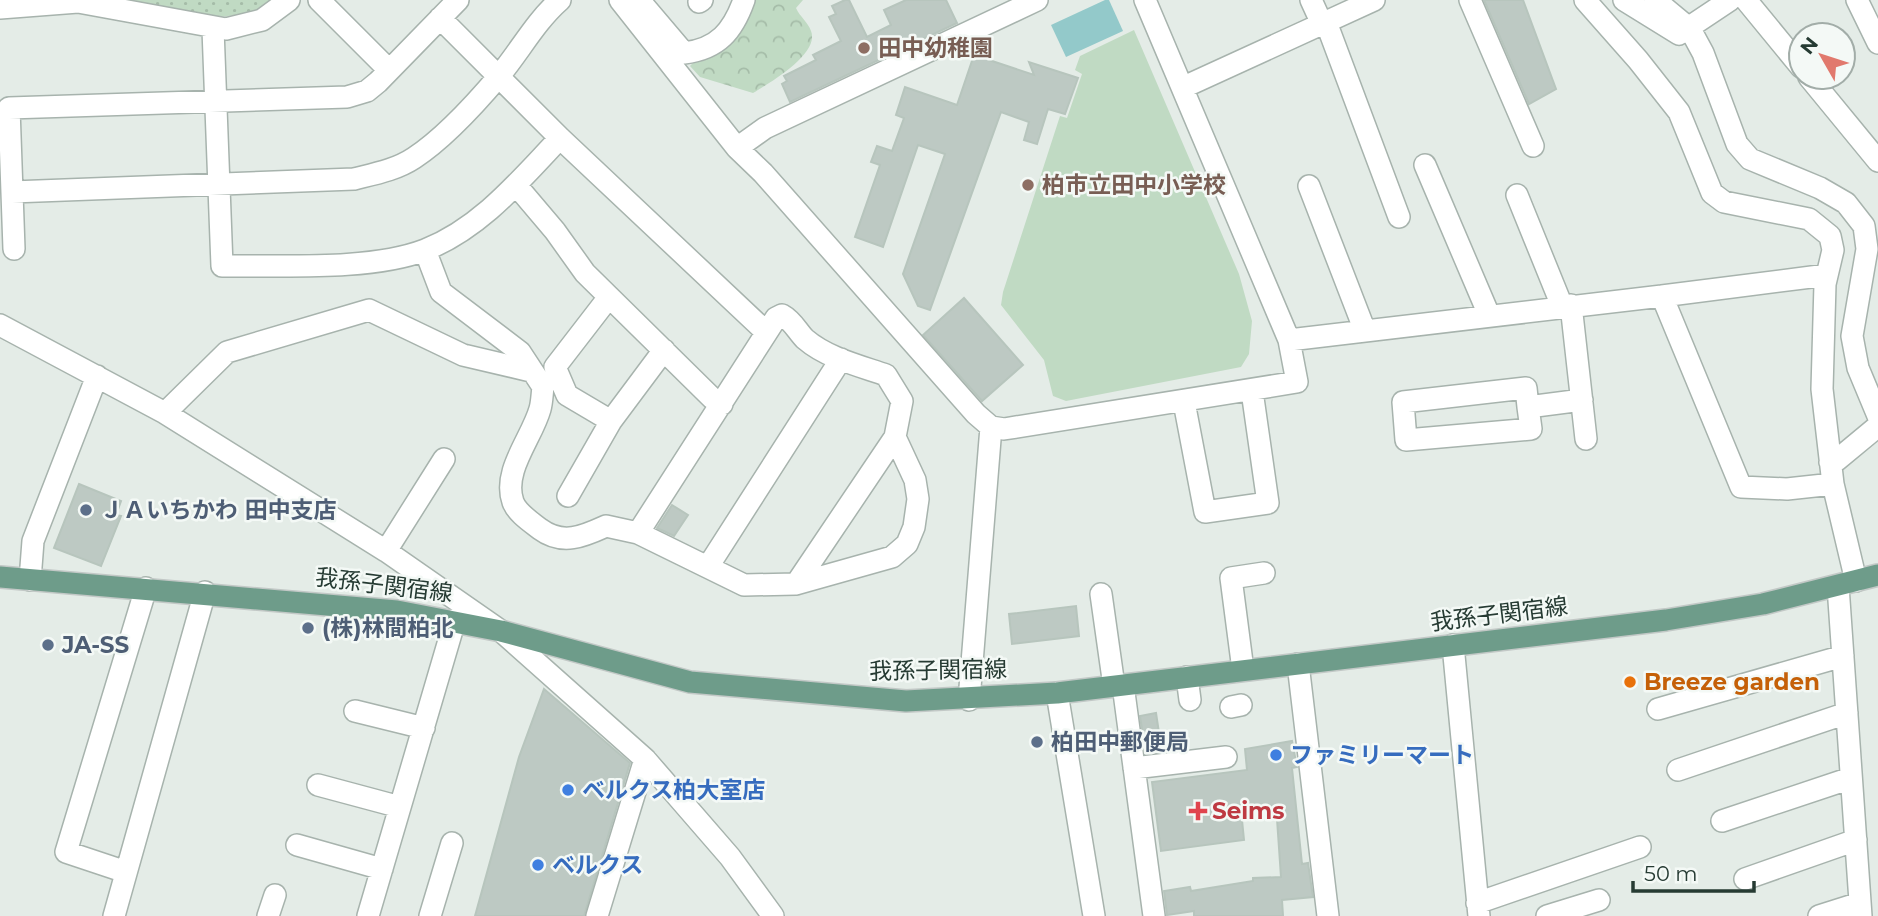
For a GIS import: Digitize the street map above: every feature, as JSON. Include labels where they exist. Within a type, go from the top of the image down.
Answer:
[{"type":"main road","name":"我孫子関宿線","points":[[0,577],[346,605],[455,620],[690,682],[906,701],[969,700],[1057,693],[1187,677],[1254,674],[1298,664],[1666,620],[1763,604],[1878,575]]},
{"type":"street","points":[[0,8],[78,2],[214,29],[226,29],[262,20],[289,0]]},
{"type":"street","points":[[318,0],[390,70]]},
{"type":"street","points":[[14,249],[9,108],[346,97],[366,91],[458,0]]},
{"type":"street","points":[[12,192],[354,179],[396,167],[434,142],[499,76],[531,31],[560,0]]},
{"type":"street","points":[[620,0],[737,148],[763,173],[968,405],[991,427],[1004,429],[1297,382],[1289,340],[1145,0]]},
{"type":"street","points":[[639,0],[684,53],[705,50],[736,24],[744,0]]},
{"type":"street","points":[[1311,0],[1324,23],[1375,145],[1378,162],[1399,217]]},
{"type":"street","points":[[1184,87],[1374,0]]},
{"type":"street","points":[[1469,0],[1533,146]]},
{"type":"street","points":[[1585,0],[1639,60],[1679,112],[1712,193],[1724,202],[1810,219],[1830,236],[1833,250],[1827,275],[1821,357],[1830,462],[1847,583],[1843,656],[1861,909],[1819,916]]},
{"type":"street","points":[[1624,0],[1679,34],[1730,0]]},
{"type":"street","points":[[1655,0],[1690,29],[1703,53],[1737,144],[1750,159],[1821,188],[1846,203],[1864,226],[1872,251],[1852,336],[1858,368],[1878,416]]},
{"type":"street","points":[[1746,0],[1787,50]]},
{"type":"street","points":[[1857,0],[1878,43]]},
{"type":"street","points":[[737,148],[765,128],[978,20],[1029,2]]},
{"type":"street","points":[[440,18],[560,138],[765,331]]},
{"type":"street","points":[[214,29],[222,266],[367,262],[425,250],[477,220],[516,185],[560,138]]},
{"type":"street","points":[[1820,91],[1878,161]]},
{"type":"street","points":[[1425,165],[1489,315]]},
{"type":"street","points":[[516,185],[555,231],[584,273],[712,398],[722,404]]},
{"type":"street","points":[[1309,186],[1365,331]]},
{"type":"street","points":[[1517,195],[1566,305],[1586,439]]},
{"type":"street","points":[[425,250],[441,292],[520,352],[543,387],[540,409],[513,470],[512,499],[515,506],[547,534],[562,538],[587,536],[606,526],[638,533],[744,584],[796,584],[892,557],[907,544],[918,499],[915,480],[895,437]]},
{"type":"street","points":[[1289,340],[1827,275]]},
{"type":"street","points":[[1662,296],[1741,487],[1787,489],[1833,484]]},
{"type":"street","points":[[609,297],[555,367],[567,395],[611,421]]},
{"type":"street","points":[[165,413],[227,352],[369,310],[463,355],[531,371]]},
{"type":"street","points":[[638,533],[722,404],[765,331],[782,315],[806,339],[841,359],[886,375],[902,401],[895,437],[796,584]]},
{"type":"street","points":[[0,325],[165,413],[386,551],[501,631],[645,759],[730,857],[773,916]]},
{"type":"street","points":[[568,496],[611,421],[664,350]]},
{"type":"street","points":[[709,565],[841,359]]},
{"type":"street","points":[[30,580],[25,537],[56,460],[97,376]]},
{"type":"street","points":[[1526,388],[1528,407],[1531,429],[1406,440],[1403,402],[1526,388]]},
{"type":"street","points":[[1184,402],[1205,512],[1268,503],[1252,391]]},
{"type":"street","points":[[1528,407],[1582,400]]},
{"type":"street","points":[[1830,462],[1837,460],[1878,426]]},
{"type":"street","points":[[969,700],[991,427]]},
{"type":"street","points":[[386,551],[444,459]]},
{"type":"street","points":[[1254,674],[1231,579],[1264,573]]},
{"type":"street","points":[[126,872],[66,852],[145,588]]},
{"type":"street","points":[[114,916],[205,592]]},
{"type":"street","points":[[1101,594],[1134,768],[1154,916]]},
{"type":"street","points":[[368,916],[455,620]]},
{"type":"street","points":[[1453,645],[1478,909],[1640,848]]},
{"type":"street","points":[[1658,709],[1843,656]]},
{"type":"street","points":[[1298,664],[1328,916]]},
{"type":"street","points":[[1187,677],[1190,700]]},
{"type":"street","points":[[1057,693],[1094,916]]},
{"type":"street","points":[[355,711],[424,728]]},
{"type":"street","points":[[1678,771],[1847,713]]},
{"type":"street","points":[[1134,768],[1226,757]]},
{"type":"street","points":[[597,916],[645,759]]},
{"type":"street","points":[[1722,821],[1852,778]]},
{"type":"street","points":[[318,785],[400,807]]},
{"type":"street","points":[[1745,879],[1856,840]]},
{"type":"street","points":[[430,916],[452,842]]},
{"type":"street","points":[[297,845],[382,869]]},
{"type":"street","points":[[268,916],[275,895]]},
{"type":"street","points":[[1547,916],[1599,900]]},
{"type":"green space","points":[[110,0],[273,0],[255,13],[209,18]]},
{"type":"green space","points":[[752,0],[803,0],[796,8],[810,28],[812,40],[801,58],[791,67],[753,93],[700,77],[690,66]]},
{"type":"green space","points":[[1134,30],[1239,274],[1252,321],[1249,354],[1241,367],[1066,401],[1053,396],[1044,360],[1001,305],[1003,292],[1060,116],[1067,118],[1082,74],[1075,70],[1080,56]]},
{"type":"water","points":[[1109,0],[1123,31],[1066,57],[1051,25]]},
{"type":"building","points":[[849,0],[867,37],[891,25],[884,10],[906,0],[946,0],[957,23],[790,102],[782,84],[787,81],[784,76],[816,60],[813,55],[841,41],[829,17],[836,14],[832,6]]},
{"type":"building","points":[[1484,0],[1523,0],[1556,89],[1529,104]]},
{"type":"building","points":[[974,55],[1034,75],[1029,62],[1078,78],[1065,114],[1048,109],[1037,144],[1024,140],[1029,122],[1001,112],[930,310],[918,306],[903,274],[945,154],[918,145],[883,247],[855,237],[880,165],[871,162],[877,146],[892,151],[904,118],[896,115],[905,87],[957,105]]},
{"type":"building","points":[[964,298],[1023,365],[982,401],[923,335]]},
{"type":"building","name":"ＪＡいちかわ 田中支店","points":[[79,484],[121,501],[116,515],[121,516],[101,566],[54,548]]},
{"type":"building","points":[[672,505],[688,515],[674,536],[657,528]]},
{"type":"building","points":[[1076,606],[1079,636],[1012,644],[1009,614]]},
{"type":"building","name":"ベルクス柏大室店","points":[[544,689],[630,763],[584,916],[475,916],[519,757]]},
{"type":"building","points":[[1156,713],[1161,746],[1145,749],[1140,716]]},
{"type":"building","points":[[1292,741],[1297,767],[1292,768],[1302,864],[1308,863],[1313,897],[1282,900],[1283,916],[1194,916],[1194,911],[1167,915],[1164,891],[1190,887],[1191,891],[1253,881],[1253,878],[1281,877],[1277,819],[1274,806],[1241,810],[1244,840],[1161,851],[1152,782],[1247,770],[1245,749]]},
{"type":"place","name":"田中幼稚園","points":[[864,48]]},
{"type":"place","name":"柏市立田中小学校","points":[[1028,185]]},
{"type":"place","name":"ＪＡいちかわ 田中支店","points":[[86,510]]},
{"type":"place","name":"(株)林間柏北","points":[[308,628]]},
{"type":"place","name":"JA-SS","points":[[48,645]]},
{"type":"place","name":"Breeze garden","points":[[1630,682]]},
{"type":"place","name":"柏田中郵便局","points":[[1037,742]]},
{"type":"place","name":"ファミリーマート","points":[[1276,755]]},
{"type":"place","name":"ベルクス柏大室店","points":[[568,790]]},
{"type":"place","name":"Seims","points":[[1198,811]]},
{"type":"place","name":"ベルクス","points":[[538,865]]}]
